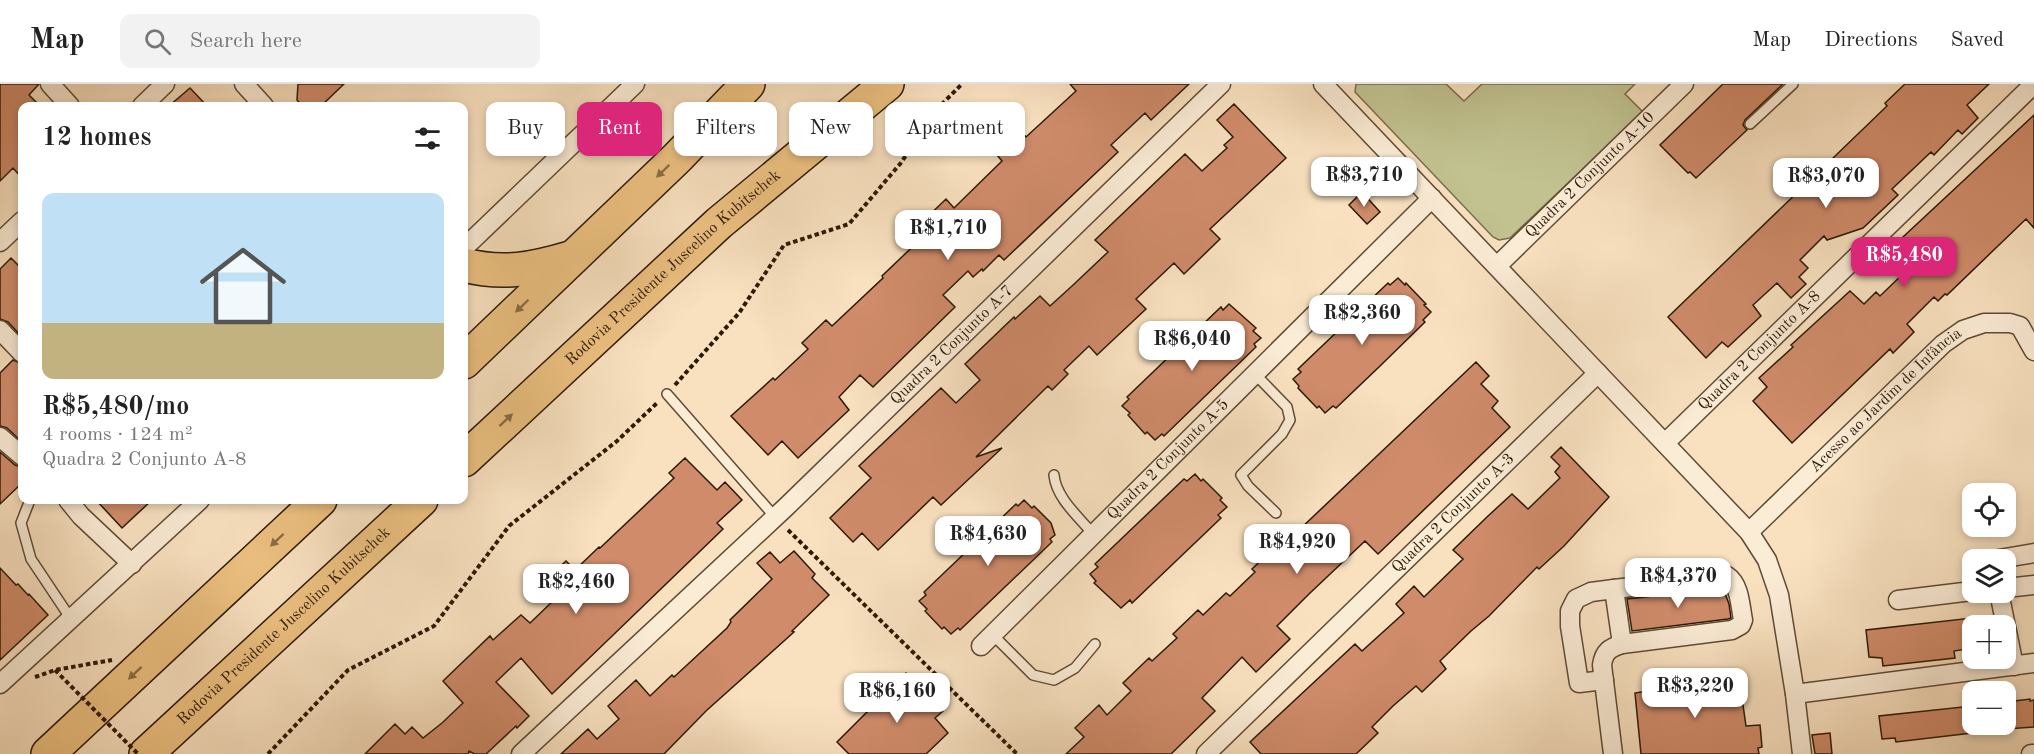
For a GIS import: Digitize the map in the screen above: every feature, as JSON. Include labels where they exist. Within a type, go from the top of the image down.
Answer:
[{"type":"highway","points":[[468,358],[676,158],[748,84]]},
{"type":"highway","name":"Rodovia Presidente Juscelino Kubitschek","points":[[468,456],[718,223],[887,84]]},
{"type":"highway","points":[[468,267],[502,271],[534,268],[572,258]]},
{"type":"highway","points":[[48,754],[316,504]]},
{"type":"highway","name":"Rodovia Presidente Juscelino Kubitschek","points":[[146,754],[417,504]]},
{"type":"street","points":[[50,84],[66,102]]},
{"type":"street","points":[[146,102],[165,84]]},
{"type":"street","points":[[244,84],[260,102]]},
{"type":"street","points":[[468,244],[635,84]]},
{"type":"street","name":"Quadra 2 Conjunto A-7","points":[[521,754],[780,512],[1221,84]]},
{"type":"street","name":"Quadra 2 Conjunto A-10","points":[[1497,266],[1684,84]]},
{"type":"street","name":"Quadra 2 Conjunto A-8","points":[[1665,443],[2034,84]]},
{"type":"street","points":[[1326,85],[1749,532],[1767,560],[1779,595],[1802,754]]},
{"type":"street","name":"Quadra 2 Conjunto A-5","points":[[986,640],[1432,198]]},
{"type":"street","points":[[2,236],[18,224]]},
{"type":"street","name":"Acesso ao Jardim de Infância","points":[[1749,532],[1943,344],[1963,330],[1984,323],[2010,322],[2020,326],[2034,351]]},
{"type":"street","points":[[0,330],[18,349]]},
{"type":"street","name":"Quadra 2 Conjunto A-3","points":[[1206,754],[1598,373]]},
{"type":"street","points":[[0,438],[18,453]]},
{"type":"street","points":[[71,504],[132,564]]},
{"type":"street","points":[[0,684],[196,504]]},
{"type":"street","points":[[2016,556],[2034,553]]},
{"type":"street","points":[[1604,680],[1579,683],[1573,651],[1570,611],[1576,598],[1592,592],[1726,576],[1733,580],[1743,621],[1738,629],[1622,644],[1610,648],[1604,655],[1602,664],[1604,680],[1613,754]]},
{"type":"street","points":[[2016,587],[2034,585]]},
{"type":"street","points":[[1614,589],[1622,644]]},
{"type":"street","points":[[1898,600],[1962,592]]},
{"type":"street","points":[[2016,666],[2034,663]]},
{"type":"street","points":[[1795,694],[1991,669]]},
{"type":"lane","points":[[1750,124],[1793,84]]},
{"type":"lane","points":[[1255,374],[1287,407],[1290,420],[1282,434],[1241,476],[1276,513]]},
{"type":"lane","points":[[667,394],[780,512]]},
{"type":"lane","points":[[1054,475],[1055,486],[1093,534]]},
{"type":"lane","points":[[28,504],[21,523],[32,559],[71,620]]},
{"type":"lane","points":[[986,640],[1033,675],[1054,680],[1075,668],[1095,644]]},
{"type":"path","points":[[268,754],[348,670],[434,626],[509,526],[617,441],[667,394],[739,313],[784,245],[849,224],[900,164],[941,105],[962,84]]},
{"type":"path","points":[[780,512],[1017,754]]},
{"type":"path","points":[[33,678],[55,670],[158,652]]},
{"type":"path","points":[[55,670],[138,754]]},
{"type":"green space","points":[[1356,84],[1446,84],[1464,101],[1482,84],[1635,84],[1625,94],[1643,112],[1510,238],[1499,240],[1493,237],[1355,92]]},
{"type":"building","points":[[0,84],[39,84],[29,95],[36,102],[18,102],[18,174],[13,168],[0,181]]},
{"type":"building","points":[[298,84],[344,84],[325,102],[299,102]]},
{"type":"building","points":[[1070,84],[1189,84],[1151,120],[1145,113],[1111,145],[1118,152],[1004,260],[999,255],[983,271],[982,269],[973,277],[968,271],[943,295],[955,307],[873,387],[860,375],[839,397],[849,410],[798,458],[782,441],[768,455],[731,416],[808,349],[802,343],[826,320],[832,326],[883,278],[882,276],[929,231],[921,223],[946,199],[954,208],[1002,161],[998,156],[1025,156],[1025,136],[1076,91]]},
{"type":"building","points":[[1723,84],[1783,84],[1745,120],[1743,125],[1747,130],[1696,178],[1660,145]]},
{"type":"building","points":[[1905,84],[1989,84],[1967,105],[1978,118],[1962,134],[1958,130],[1934,155],[1931,152],[1892,189],[1898,195],[1863,228],[1827,240],[1824,236],[1800,260],[1808,268],[1799,277],[1806,284],[1791,298],[1777,283],[1753,305],[1761,316],[1728,347],[1722,342],[1706,358],[1668,317],[1887,106],[1885,103]]},
{"type":"building","points":[[190,88],[203,102],[174,102]]},
{"type":"building","points":[[1234,104],[1286,158],[1210,229],[1220,239],[1184,274],[1174,263],[1136,299],[1146,309],[1097,355],[1089,346],[1064,370],[1068,374],[1052,390],[1048,386],[976,457],[1002,448],[941,505],[933,497],[878,550],[862,533],[853,542],[830,518],[871,478],[859,466],[941,388],[956,403],[980,380],[965,364],[1014,317],[1015,319],[1040,296],[1050,306],[1108,252],[1095,240],[1185,154],[1202,171],[1227,148],[1224,145],[1233,137],[1217,120]]},
{"type":"building","points":[[2034,115],[2034,228],[2026,219],[1947,295],[1945,294],[1938,301],[1934,297],[1907,324],[1914,332],[1893,353],[1890,349],[1792,443],[1753,401],[1767,387],[1759,378],[1850,291],[1864,304],[1876,292],[1880,296],[1907,270],[1889,250]]},
{"type":"building","points":[[1362,192],[1380,212],[1367,224],[1349,205]]},
{"type":"building","points":[[11,258],[18,265],[18,333],[8,322],[0,319],[0,269]]},
{"type":"building","points":[[1398,278],[1405,285],[1406,283],[1431,312],[1423,320],[1425,322],[1336,408],[1333,406],[1325,413],[1298,388],[1299,386],[1293,379],[1301,372],[1298,369],[1388,283],[1390,285]]},
{"type":"building","points":[[1229,304],[1256,328],[1253,331],[1261,338],[1254,344],[1256,347],[1164,436],[1162,434],[1155,440],[1147,432],[1145,434],[1122,406],[1129,399],[1127,397],[1221,307],[1223,310]]},
{"type":"building","points":[[13,360],[18,362],[18,438],[7,428],[0,426],[0,373]]},
{"type":"building","points":[[1476,362],[1489,376],[1481,384],[1498,401],[1492,408],[1510,427],[1378,554],[1365,541],[1309,594],[1277,626],[1290,639],[1256,672],[1242,657],[1202,698],[1215,711],[1171,754],[1066,754],[1084,737],[1075,728],[1099,705],[1107,715],[1131,691],[1123,683],[1149,658],[1152,661],[1177,638],[1173,634],[1198,610],[1203,615],[1226,593],[1230,596],[1255,572],[1252,569],[1276,546],[1279,549]]},
{"type":"building","points":[[1561,447],[1609,497],[1564,546],[1539,569],[1537,567],[1440,661],[1446,669],[1422,692],[1416,686],[1393,706],[1372,727],[1378,733],[1356,754],[1261,754],[1250,742],[1355,644],[1362,651],[1404,613],[1396,604],[1414,586],[1424,597],[1463,559],[1453,550],[1488,516],[1512,494],[1528,509],[1560,478],[1555,472],[1560,466],[1551,457]]},
{"type":"building","points":[[0,452],[18,466],[18,487],[0,504]]},
{"type":"building","points":[[685,458],[717,490],[725,482],[742,500],[717,523],[723,529],[552,694],[521,658],[496,682],[529,716],[517,728],[516,726],[486,754],[475,754],[469,751],[468,754],[365,754],[395,724],[405,734],[412,727],[423,738],[442,723],[463,703],[443,681],[490,636],[493,640],[521,615],[530,623],[555,599],[541,584],[566,561],[575,570],[674,478],[669,473]]},
{"type":"building","points":[[1195,474],[1222,498],[1220,500],[1227,507],[1218,515],[1221,518],[1132,603],[1130,600],[1121,608],[1094,583],[1096,581],[1090,574],[1098,567],[1095,564],[1184,479],[1187,481]]},
{"type":"building","points":[[1024,500],[1032,508],[1034,506],[1051,523],[1055,535],[1050,539],[1052,542],[960,630],[958,628],[951,634],[944,627],[942,629],[919,601],[926,595],[924,592],[1016,504],[1018,506]]},
{"type":"building","points":[[100,504],[148,504],[122,528]]},
{"type":"building","points":[[794,551],[815,574],[812,578],[829,595],[792,631],[794,632],[706,711],[664,754],[561,754],[588,729],[597,739],[619,719],[608,706],[636,680],[650,696],[672,675],[674,677],[727,628],[730,620],[772,579],[757,563],[770,552],[780,563]]},
{"type":"building","points":[[0,568],[48,615],[0,660]]},
{"type":"building","points":[[1723,588],[1731,618],[1632,631],[1627,599]]},
{"type":"building","points":[[1962,619],[1962,650],[1954,651],[1955,658],[1883,666],[1882,658],[1869,657],[1866,630]]},
{"type":"building","points":[[906,673],[943,711],[935,718],[948,733],[926,754],[849,754],[837,742]]},
{"type":"building","points":[[1716,675],[1717,687],[1740,684],[1746,726],[1760,725],[1762,747],[1758,748],[1759,754],[1641,754],[1635,693],[1653,690],[1653,682]]},
{"type":"building","points":[[2034,700],[2034,727],[2016,728],[2016,701]]},
{"type":"building","points":[[1962,707],[1962,734],[1896,742],[1895,738],[1882,739],[1879,716]]},
{"type":"building","points":[[1830,733],[1832,754],[1815,754],[1812,735]]}]
